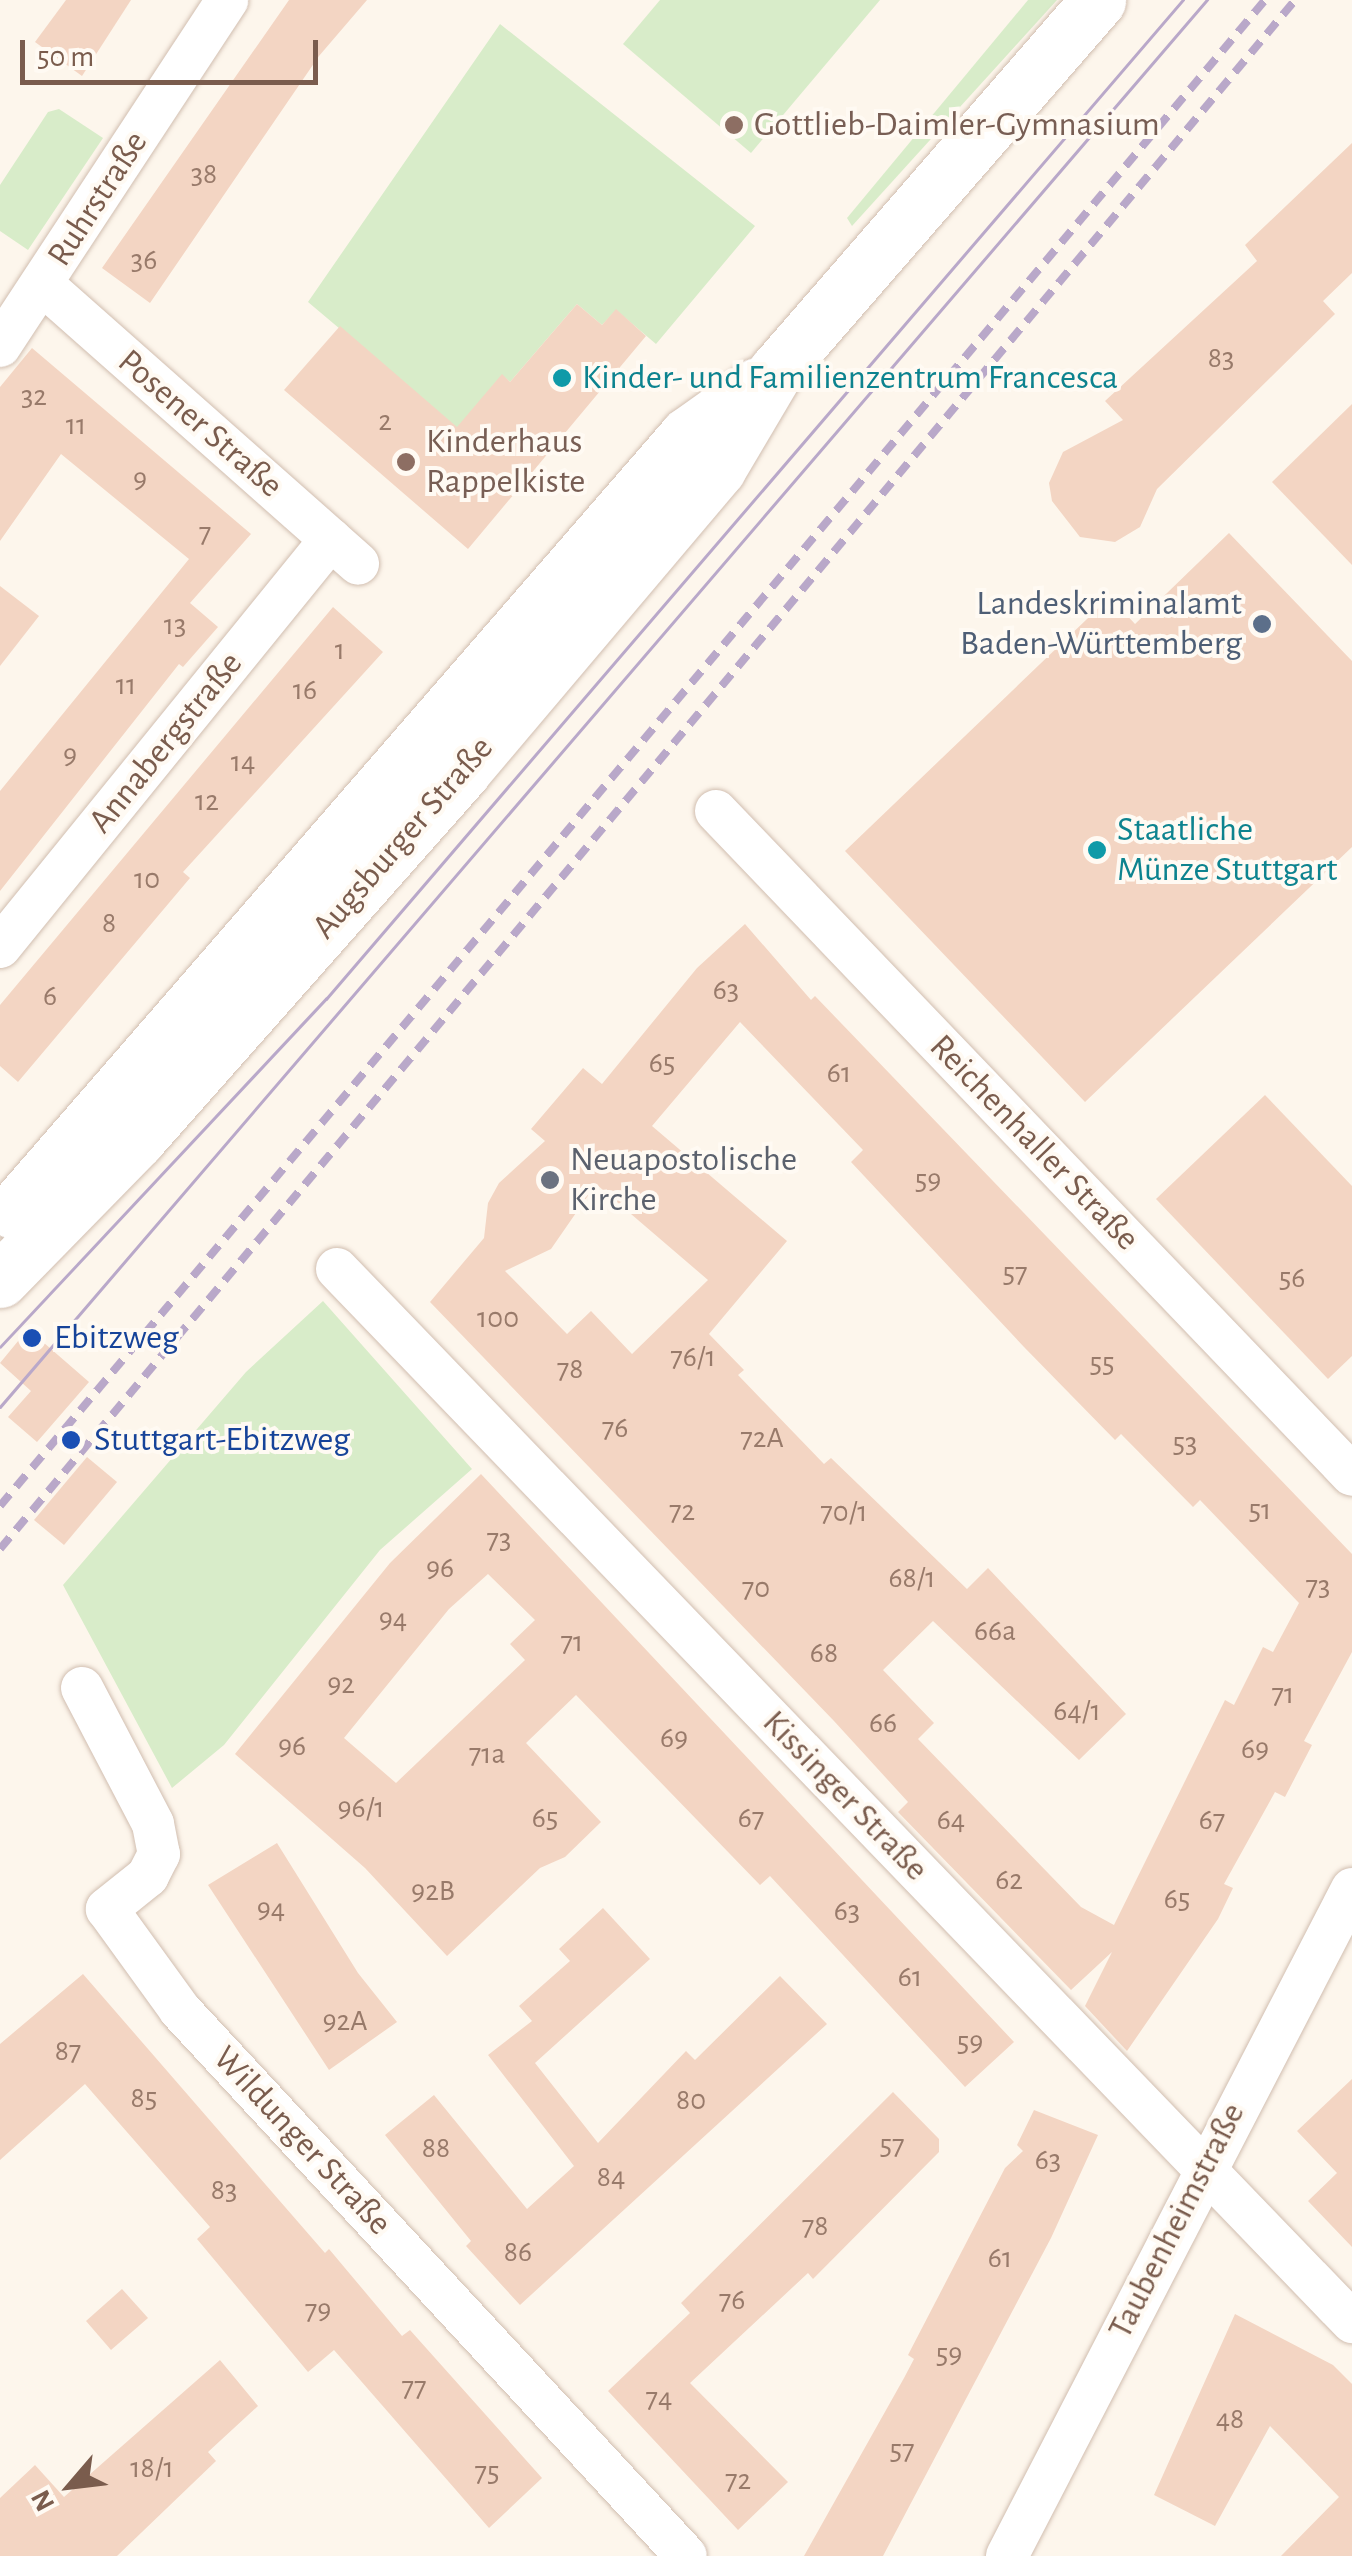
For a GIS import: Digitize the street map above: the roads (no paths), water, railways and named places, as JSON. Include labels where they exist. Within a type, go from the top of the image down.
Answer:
[{"type":"main road","name":"Augsburger Straße","points":[[0,1280],[137,1140],[463,771],[718,469],[776,371],[1098,0]]},
{"type":"main road","name":"Augsburger Straße","points":[[0,1226],[687,435],[776,371]]},
{"type":"street","name":"Ruhrstraße","points":[[0,346],[227,0]]},
{"type":"street","name":"Posener Straße","points":[[42,284],[344,551]]},
{"type":"street","name":"Annabergstraße","points":[[0,947],[344,551]]},
{"type":"street","name":"Reichenhaller Straße","points":[[716,810],[1352,1476]]},
{"type":"street","name":"Kissinger Straße","points":[[337,1269],[1352,2322]]},
{"type":"street","name":"Wildunger Straße","points":[[82,1688],[153,1824],[160,1854],[148,1876],[106,1909],[180,2010],[686,2556]]},
{"type":"street","name":"Taubenheimstraße","points":[[1006,2556],[1204,2167],[1352,1888]]},
{"type":"tram line","points":[[0,1347],[326,999],[1183,0]]},
{"type":"tram line","points":[[0,1407],[1207,0]]},
{"type":"railway","points":[[0,1506],[1265,0]]},
{"type":"railway","points":[[0,1549],[1295,0]]},
{"type":"place","name":"Gottlieb-Daimler-Gymnasium","points":[[734,125]]},
{"type":"place","name":"Kinder- und Familienzentrum Francesca","points":[[562,378]]},
{"type":"place","name":"Kinderhaus Rappelkiste","points":[[406,462]]},
{"type":"place","name":"Landeskriminalamt Baden-Württemberg","points":[[1262,624]]},
{"type":"place","name":"Staatliche Münze Stuttgart","points":[[1097,850]]},
{"type":"place","name":"Neuapostolische Kirche","points":[[550,1180]]},
{"type":"place","name":"Ebitzweg","points":[[32,1338]]},
{"type":"place","name":"Stuttgart-Ebitzweg","points":[[71,1440]]}]
